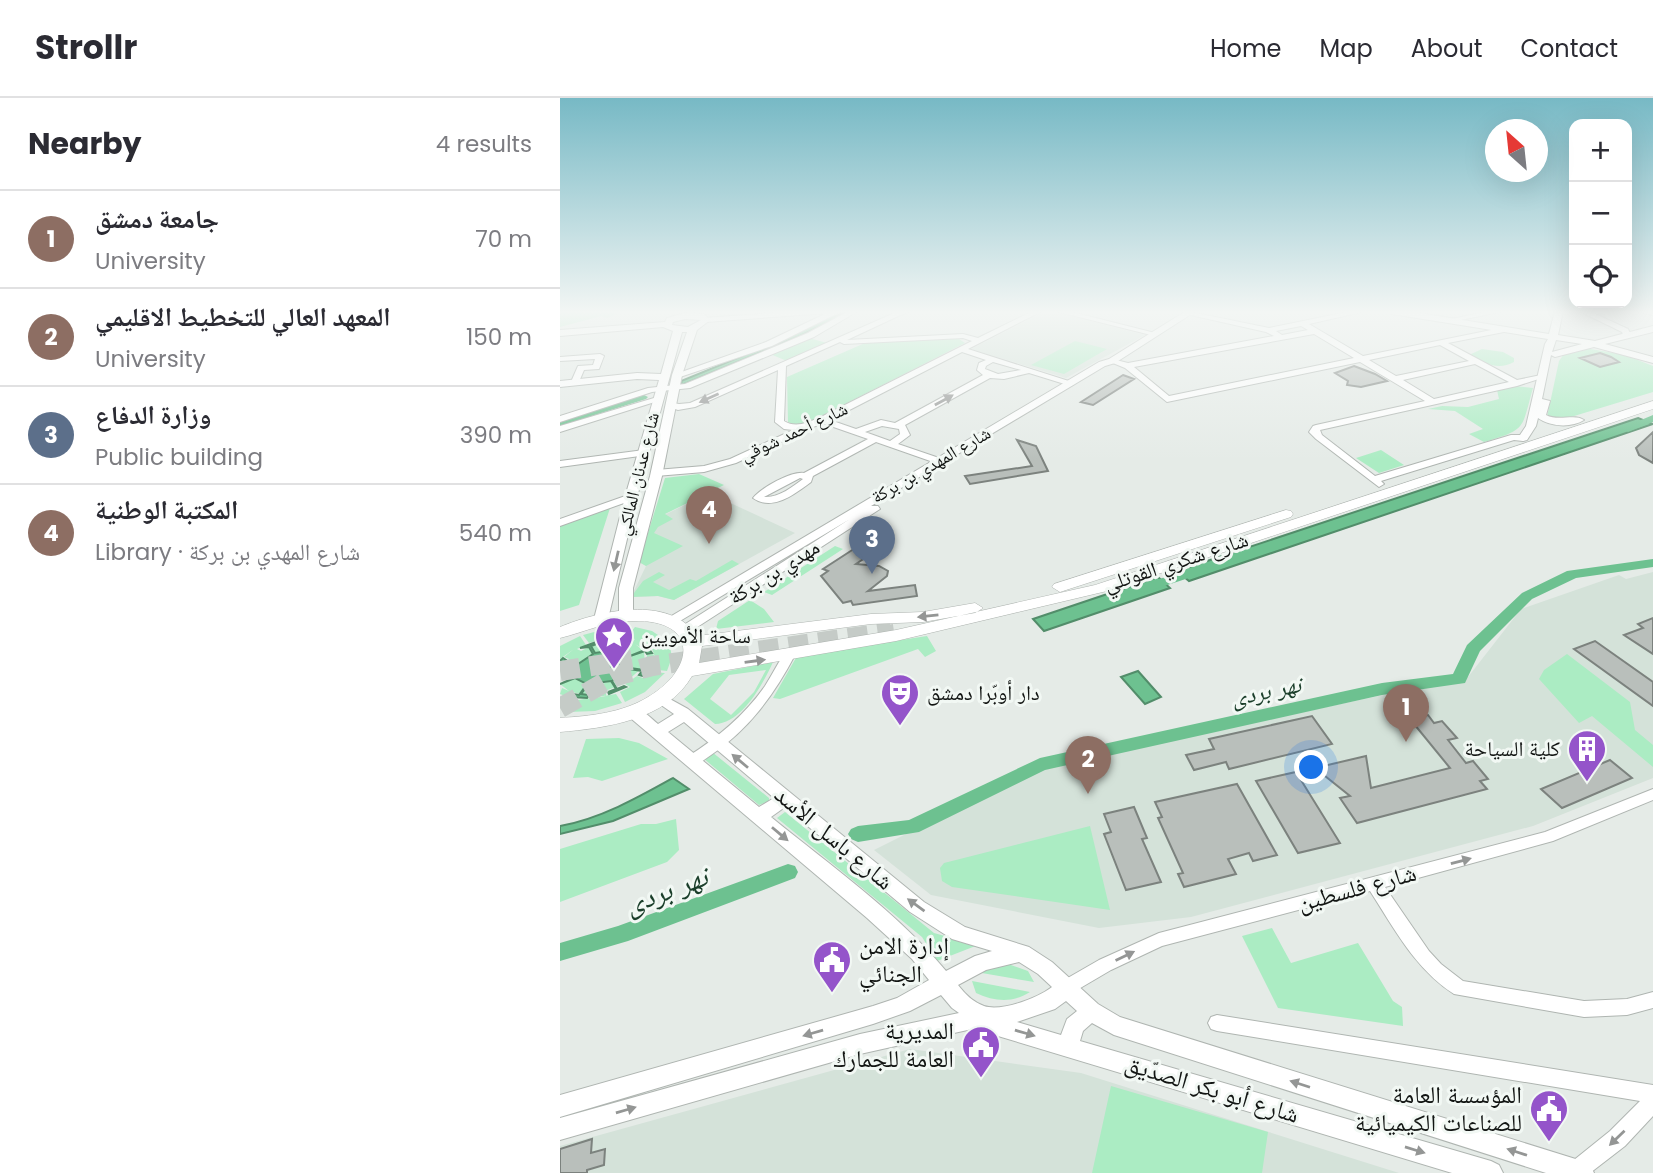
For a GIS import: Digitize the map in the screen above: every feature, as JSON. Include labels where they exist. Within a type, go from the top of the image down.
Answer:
[{"type":"highway","name":"شارع شكري القوتلي","points":[[560,634],[601,619],[626,615],[650,616],[682,631],[923,617],[1000,603],[1083,580],[1376,482],[1653,397]]},
{"type":"highway","name":"شارع شكري القوتلي","points":[[687,671],[878,641],[999,615],[1101,587],[1653,405]]},
{"type":"highway","points":[[560,725],[595,723],[633,712],[659,698],[687,671],[694,656],[682,631]]},
{"type":"main road","name":"شارع عدنان المالكي","points":[[601,619],[667,361]]},
{"type":"main road","name":"شارع عدنان المالكي","points":[[626,615],[626,588],[682,361]]},
{"type":"main road","name":"شارع المهدي بن بركة","points":[[682,631],[702,602],[939,461],[1029,412],[1101,364],[1111,361]]},
{"type":"main road","name":"مهدي بن بركة","points":[[682,631],[1029,412],[1111,366],[1112,361]]},
{"type":"main road","points":[[1522,438],[1530,429],[1540,382],[1548,361]]},
{"type":"main road","points":[[1550,361],[1541,416],[1552,422],[1579,420]]},
{"type":"main road","points":[[560,384],[637,376],[661,383]]},
{"type":"main road","points":[[637,475],[656,473]]},
{"type":"main road","points":[[702,602],[716,608]]},
{"type":"main road","name":"شارع باسل الأسد","points":[[659,698],[685,715],[917,907],[959,933],[1021,953],[1045,968]]},
{"type":"main road","name":"شارع باسل الأسد","points":[[633,712],[874,912],[919,953],[946,983]]},
{"type":"main road","points":[[656,732],[685,715]]},
{"type":"main road","points":[[758,816],[786,799]]},
{"type":"main road","points":[[560,1106],[904,1005],[982,962],[1021,953]]},
{"type":"main road","name":"شارع أبو بكر الصدّيق","points":[[1045,968],[1091,1011],[1114,1025],[1579,1172]]},
{"type":"main road","name":"شارع أبو بكر الصدّيق","points":[[946,983],[959,1002],[998,1026],[1490,1173]]},
{"type":"main road","points":[[560,1129],[860,1044],[983,1017],[1025,1012],[1037,1008],[1065,989]]},
{"type":"main road","points":[[1068,1046],[1073,1026],[1091,1011]]},
{"type":"street","points":[[575,382],[580,368],[596,367],[598,361]]},
{"type":"street","points":[[677,375],[718,361]]},
{"type":"street","points":[[560,419],[661,383],[673,388],[687,386],[748,361]]},
{"type":"street","points":[[670,404],[682,407],[692,405],[793,361]]},
{"type":"street","name":"شارع أحمد شوقي","points":[[656,473],[704,469],[733,461],[810,426],[938,361]]},
{"type":"street","points":[[989,375],[981,368],[990,361]]},
{"type":"street","points":[[1000,361],[1071,383]]},
{"type":"street","points":[[1113,361],[1128,366],[1167,399],[1350,361]]},
{"type":"street","points":[[1128,366],[1155,361]]},
{"type":"street","points":[[1365,361],[1433,402]]},
{"type":"street","points":[[1396,379],[1477,361]]},
{"type":"street","points":[[1478,361],[1518,383]]},
{"type":"street","points":[[782,366],[779,422],[788,427],[810,426]]},
{"type":"street","points":[[898,425],[989,375],[1013,376],[1029,370]]},
{"type":"street","points":[[1376,482],[1319,437],[1314,432],[1316,428],[1518,383],[1540,382]]},
{"type":"street","points":[[560,429],[661,383]]},
{"type":"street","points":[[822,420],[939,461]]},
{"type":"street","points":[[856,432],[881,423],[898,425],[906,431],[905,435],[891,444]]},
{"type":"street","points":[[806,475],[875,439]]},
{"type":"street","points":[[560,464],[644,453]]},
{"type":"street","points":[[560,523],[631,497]]},
{"type":"street","points":[[692,761],[741,727],[772,688],[789,656]]},
{"type":"street","name":"شارع فلسطين","points":[[1065,989],[1105,965],[1159,940],[1548,837],[1653,794]]},
{"type":"street","points":[[1374,884],[1431,965],[1444,978],[1460,988],[1584,1009],[1627,1007],[1653,1000]]},
{"type":"street","points":[[1217,1023],[1653,1094]]},
{"type":"street","points":[[1579,1172],[1643,1114],[1653,1100]]},
{"type":"shaded area","points":[[730,361],[739,361],[682,385],[681,381]]},
{"type":"shaded area","points":[[823,361],[929,361],[806,424],[795,425],[788,422],[787,377]]},
{"type":"shaded area","points":[[1011,361],[1097,361],[1066,378]]},
{"type":"shaded area","points":[[1038,361],[1086,361],[1064,374],[1031,365]]},
{"type":"shaded area","points":[[1482,361],[1514,361],[1502,366]]},
{"type":"shaded area","points":[[1559,361],[1641,361],[1653,366],[1653,392],[1561,420],[1547,417]]},
{"type":"shaded area","points":[[1515,386],[1533,388],[1524,420],[1508,434],[1484,442],[1469,434],[1483,429],[1455,411],[1428,409],[1442,406],[1468,407],[1499,399],[1497,390]]},
{"type":"shaded area","points":[[1638,418],[1653,424],[1189,581],[1177,571]]},
{"type":"shaded area","points":[[1381,450],[1404,465],[1379,473],[1356,458]]},
{"type":"shaded area","points":[[699,474],[724,485],[665,514],[673,519],[658,527],[654,533],[683,546],[646,566],[639,562],[665,478]]},
{"type":"shaded area","points":[[709,493],[795,533],[674,600],[658,596],[631,597],[646,566],[639,562],[652,521]]},
{"type":"shaded area","points":[[604,506],[610,508],[579,605],[560,611],[560,523]]},
{"type":"shaded area","points":[[835,546],[843,549],[772,595],[764,592]]},
{"type":"shaded area","points":[[732,560],[739,564],[674,600],[658,596],[631,597],[643,581],[659,572],[665,575],[653,582],[669,590],[690,579],[696,581]]},
{"type":"shaded area","points":[[1653,572],[1653,778],[1533,826],[1191,917],[1099,928],[931,895],[874,850],[1038,768],[1468,677],[1521,609],[1619,575],[1626,579]]},
{"type":"shaded area","points":[[1158,577],[1170,588],[1044,631],[1033,619]]},
{"type":"shaded area","points":[[750,600],[764,609],[774,622],[716,629],[718,621]]},
{"type":"shaded area","points":[[632,627],[624,637],[615,638],[613,642],[621,642],[616,650],[623,642],[630,644],[635,639],[627,637],[635,627],[652,631],[667,641],[651,647],[646,643],[640,647],[635,644],[644,651],[645,665],[624,684],[602,692],[606,692],[606,696],[589,699],[590,695],[598,693],[582,694],[585,688],[580,694],[572,692],[568,697],[560,694],[562,688],[569,691],[560,684],[575,678],[589,684],[603,684],[629,669],[632,658],[624,652],[615,650],[595,653],[591,647],[599,644],[599,640],[589,643],[583,635],[609,628]]},
{"type":"shaded area","points":[[580,636],[586,645],[577,649],[581,651],[589,647],[593,654],[578,665],[564,664],[569,659],[564,657],[574,649],[560,659],[560,646]]},
{"type":"shaded area","points":[[927,636],[936,651],[925,657],[918,649],[780,699],[773,698],[797,656]]},
{"type":"shaded area","points":[[617,638],[632,640],[624,641],[617,650],[630,656],[630,668],[644,670],[646,665],[650,665],[643,676],[639,675],[642,671],[629,669],[612,681],[617,689],[626,687],[609,694],[608,692],[616,689],[611,681],[589,684],[581,694],[589,695],[587,698],[569,697],[573,694],[579,695],[587,684],[575,678],[560,684],[575,677],[576,667],[562,665],[560,668],[560,661],[563,658],[566,660],[563,664],[578,664],[593,654],[589,647],[580,648],[596,642],[597,644],[591,646],[595,653],[615,650],[622,641]]},
{"type":"shaded area","points":[[669,642],[672,657],[667,671],[650,669],[653,664],[646,664],[647,655],[653,654],[655,657],[652,649]]},
{"type":"shaded area","points":[[646,645],[652,653],[647,654],[645,651],[630,656],[645,650],[643,647]]},
{"type":"shaded area","points":[[1567,654],[1630,702],[1635,730],[1653,745],[1653,767],[1592,716],[1579,723],[1539,679],[1544,670]]},
{"type":"shaded area","points":[[773,662],[764,681],[743,710],[725,722],[715,724],[684,699],[713,674]],"holes":[[[766,670],[754,692],[731,715],[710,699],[729,675]]]},
{"type":"shaded area","points":[[1138,671],[1161,697],[1145,704],[1121,677]]},
{"type":"shaded area","points":[[648,672],[665,673],[645,692],[625,702],[620,692],[630,687],[625,684],[637,676],[643,678]]},
{"type":"shaded area","points":[[616,694],[622,703],[595,711],[568,712],[578,700]]},
{"type":"shaded area","points":[[619,738],[639,743],[668,759],[602,781],[588,777],[573,778],[586,739]]},
{"type":"shaded area","points":[[712,752],[769,798],[769,801],[759,805],[703,758]]},
{"type":"shaded area","points":[[673,778],[689,789],[613,821],[560,834],[560,826],[604,813]]},
{"type":"shaded area","points":[[785,812],[934,933],[978,945],[937,961],[922,937],[777,818]]},
{"type":"shaded area","points":[[676,819],[679,850],[667,862],[560,902],[560,849],[641,824],[656,824]]},
{"type":"shaded area","points":[[1090,826],[1110,910],[952,887],[942,881],[940,868],[944,863]]},
{"type":"shaded area","points":[[1272,928],[1291,963],[1358,943],[1393,1001],[1402,1007],[1403,1026],[1278,1008],[1242,936]]},
{"type":"shaded area","points":[[1008,964],[1028,971],[1034,982],[976,972]]},
{"type":"shaded area","points":[[972,981],[1030,992],[1010,1000],[997,1000],[976,993]]},
{"type":"shaded area","points":[[910,1049],[1081,1073],[1399,1173],[560,1173],[560,1146]]},
{"type":"shaded area","points":[[1111,1086],[1268,1132],[1262,1173],[1092,1173]]},
{"type":"building","points":[[1587,361],[1619,362],[1600,367]]},
{"type":"building","points":[[1354,366],[1387,381],[1361,387],[1347,385],[1348,381],[1335,373]]},
{"type":"building","points":[[1123,375],[1134,379],[1093,405],[1081,402]]},
{"type":"building","points":[[1653,432],[1653,463],[1639,455],[1636,448]]},
{"type":"building","points":[[1017,440],[1036,446],[1048,471],[970,484],[965,476],[1032,466]]},
{"type":"building","points":[[863,543],[878,549],[856,564],[879,566],[888,571],[887,576],[868,591],[915,585],[917,596],[853,605],[851,601],[843,603],[821,576],[828,571],[823,569]]},
{"type":"building","points":[[1653,618],[1653,654],[1624,635],[1643,628],[1638,624]]},
{"type":"building","points":[[1595,641],[1653,682],[1653,706],[1574,649]]},
{"type":"building","points":[[1428,715],[1434,723],[1442,721],[1457,738],[1448,740],[1466,763],[1473,761],[1488,779],[1480,781],[1487,789],[1357,823],[1340,798],[1350,796],[1315,768],[1366,756],[1371,788],[1450,768],[1410,719]]},
{"type":"building","points":[[1312,716],[1332,744],[1229,769],[1226,762],[1194,770],[1186,755],[1214,749],[1209,739]]},
{"type":"building","name":"كلية السياحة","points":[[1610,760],[1632,778],[1562,808],[1541,789]]},
{"type":"building","points":[[1296,772],[1340,843],[1298,853],[1256,781]]},
{"type":"building","points":[[1237,784],[1277,855],[1253,861],[1249,853],[1228,859],[1236,874],[1184,887],[1178,874],[1183,873],[1158,818],[1162,817],[1155,802]]},
{"type":"building","points":[[1134,807],[1147,838],[1142,839],[1161,882],[1126,890],[1104,834],[1111,832],[1104,814]]},
{"type":"building","points":[[592,1139],[591,1153],[605,1149],[604,1165],[587,1170],[587,1173],[560,1173],[560,1149]]},
{"type":"waterway","points":[[560,423],[642,397]]},
{"type":"waterway","name":"نهر بردى","points":[[1628,428],[1653,418]]},
{"type":"waterway","name":"نهر بردى","points":[[858,834],[912,827],[1040,765],[1382,689],[1459,679],[1473,649],[1527,596],[1572,574],[1653,563]]},
{"type":"waterway","name":"نهر بردى","points":[[1143,589],[1202,569]]},
{"type":"waterway","name":"نهر بردى","points":[[560,952],[620,935],[788,872]]},
{"type":"tunnel","points":[[560,708],[616,676],[652,666],[891,632]]},
{"type":"tunnel","points":[[879,634],[894,632]]},
{"type":"tunnel","points":[[560,671],[632,660]]},
{"type":"place","name":"المكتبة الوطنية","points":[[709,544]]},
{"type":"place","name":"وزارة الدفاع","points":[[872,574]]},
{"type":"place","name":"ساحة الأمويين","points":[[614,670]]},
{"type":"place","name":"دار أوبّرا دمشق","points":[[900,727]]},
{"type":"place","name":"جامعة دمشق","points":[[1406,742]]},
{"type":"place","name":"كلية السياحة","points":[[1587,783]]},
{"type":"place","name":"المعهد العالي للتخطيط الاقليمي","points":[[1088,794]]},
{"type":"place","name":"إدارة الامن الجنائي","points":[[832,994]]},
{"type":"place","name":"المديرية العامة للجمارك","points":[[981,1079]]},
{"type":"place","name":"المؤسسة العامة للصناعات الكيميائية","points":[[1549,1143]]}]
